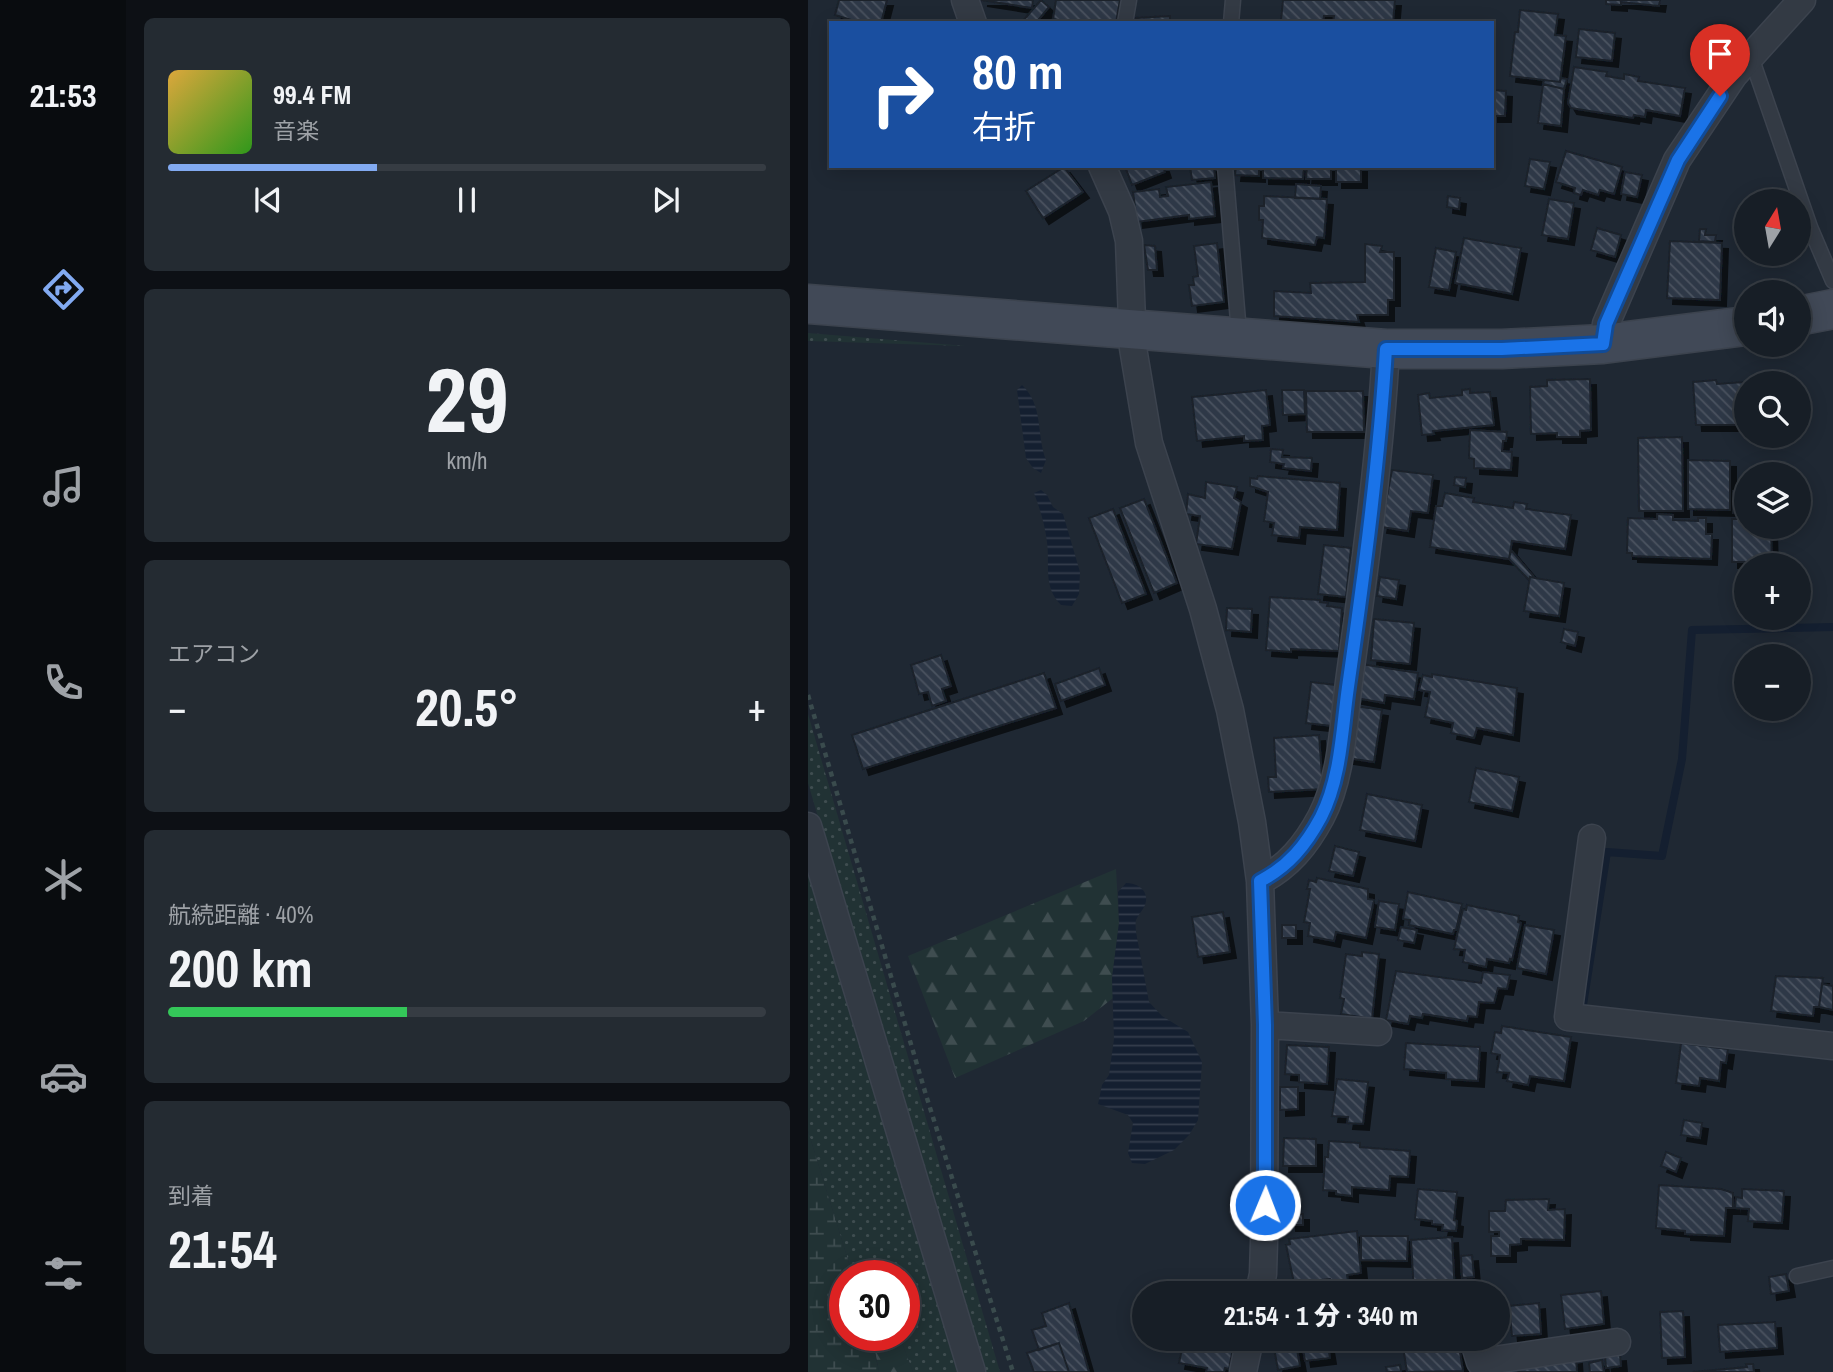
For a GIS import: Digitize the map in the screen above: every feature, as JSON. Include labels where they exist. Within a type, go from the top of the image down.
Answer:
[{"type":"street","points":[[965,0],[972,21]]},
{"type":"street","points":[[1603,344],[1606,324],[1678,160],[1734,75],[1802,0]]},
{"type":"street","points":[[1103,168],[1122,211],[1129,241],[1133,348],[1149,443],[1202,609],[1230,710],[1252,822],[1260,881],[1265,1025],[1262,1281]]},
{"type":"street","points":[[808,304],[1386,349],[1502,349],[1603,344],[1734,328]]},
{"type":"street","points":[[1811,313],[1832,309]]},
{"type":"street","points":[[1260,881],[1278,872],[1296,856],[1322,816],[1336,771],[1368,531],[1386,349]]},
{"type":"street","points":[[808,826],[972,1372]]},
{"type":"street","points":[[1592,838],[1568,1017],[1832,1046]]},
{"type":"street","points":[[1265,1025],[1378,1032]]},
{"type":"street","points":[[1477,1351],[1480,1362],[1617,1342]]},
{"type":"street","points":[[1243,1372],[1247,1351]]},
{"type":"lane","points":[[1125,21],[1129,0]]},
{"type":"lane","points":[[1231,21],[1233,0]]},
{"type":"lane","points":[[1751,57],[1810,227],[1832,281]]},
{"type":"lane","points":[[1225,168],[1238,321],[1236,339]]},
{"type":"lane","points":[[1797,1276],[1832,1268]]},
{"type":"path","points":[[808,695],[926,1095],[1013,1372]]},
{"type":"green space","points":[[808,333],[966,346],[808,341]]},
{"type":"green space","points":[[808,714],[1000,1372],[981,1372],[808,783]]},
{"type":"green space","points":[[808,850],[965,1372],[913,1372],[905,1351],[920,1351],[920,1260],[848,1260],[808,1131]]},
{"type":"green space","points":[[1116,869],[1119,923],[1112,978],[1113,998],[1084,1021],[955,1078],[908,956]]},
{"type":"green space","points":[[808,1131],[848,1260],[829,1260],[829,1351],[874,1351],[879,1372],[808,1372]]},
{"type":"green space","points":[[875,1351],[905,1351],[913,1372],[879,1372]]},
{"type":"water","points":[[1022,385],[1037,411],[1046,460],[1041,473],[1033,468],[1026,458],[1017,390]]},
{"type":"water","points":[[1041,490],[1053,507],[1063,514],[1080,572],[1079,594],[1072,606],[1061,605],[1049,583],[1046,536],[1034,493]]},
{"type":"water","points":[[1126,883],[1139,886],[1146,896],[1145,905],[1137,918],[1136,932],[1149,1002],[1162,1016],[1188,1032],[1202,1062],[1198,1120],[1189,1135],[1174,1150],[1145,1164],[1132,1163],[1128,1153],[1133,1123],[1128,1115],[1098,1104],[1102,1085],[1109,1075],[1114,1039],[1112,978],[1119,923],[1118,892]]},
{"type":"building","points":[[839,0],[887,0],[882,21],[854,21],[835,15]]},
{"type":"building","points":[[981,0],[1033,0],[1032,8]]},
{"type":"building","points":[[1041,0],[1049,7],[1038,21],[1023,21]]},
{"type":"building","points":[[1056,0],[1120,0],[1116,21],[1053,19]]},
{"type":"building","points":[[1283,0],[1395,0],[1393,21],[1333,21],[1334,16],[1324,16],[1323,21],[1281,20]]},
{"type":"building","points":[[1606,0],[1660,0],[1659,6],[1621,2],[1621,5],[1606,4]]},
{"type":"building","points":[[1520,10],[1558,14],[1555,35],[1566,36],[1560,82],[1510,76]]},
{"type":"building","points":[[1170,16],[1170,21],[1135,21],[1136,18]]},
{"type":"building","points":[[1579,29],[1615,33],[1612,61],[1576,57]]},
{"type":"building","points":[[1574,67],[1607,72],[1606,76],[1624,79],[1624,74],[1639,77],[1638,81],[1685,88],[1680,116],[1646,110],[1645,117],[1634,115],[1633,118],[1571,108],[1568,103]]},
{"type":"building","points":[[1561,78],[1567,79],[1564,89],[1543,84],[1544,80],[1560,82]]},
{"type":"building","points":[[1543,84],[1564,89],[1561,126],[1538,123]]},
{"type":"building","points":[[1494,90],[1506,91],[1505,116],[1494,116]]},
{"type":"building","points":[[1566,151],[1622,167],[1614,194],[1600,190],[1598,195],[1583,190],[1581,195],[1574,193],[1575,188],[1556,182]]},
{"type":"building","points":[[1530,159],[1550,162],[1544,189],[1525,186]]},
{"type":"building","points":[[1065,168],[1083,192],[1043,218],[1026,191]]},
{"type":"building","points":[[1126,168],[1164,168],[1165,172],[1132,185]]},
{"type":"building","points":[[1190,168],[1214,168],[1215,178],[1192,180]]},
{"type":"building","points":[[1236,168],[1259,168],[1259,176],[1235,175]]},
{"type":"building","points":[[1263,168],[1304,168],[1303,179],[1263,178]]},
{"type":"building","points":[[1307,168],[1331,168],[1331,179],[1306,179]]},
{"type":"building","points":[[1336,168],[1361,168],[1361,182],[1336,182]]},
{"type":"building","points":[[1625,172],[1642,175],[1637,197],[1621,194]]},
{"type":"building","points":[[1211,182],[1215,216],[1189,219],[1189,215],[1137,222],[1133,192],[1159,189],[1160,197],[1168,196],[1166,187]]},
{"type":"building","points":[[1296,184],[1321,186],[1320,199],[1295,198]]},
{"type":"building","points":[[1264,196],[1327,199],[1324,238],[1317,237],[1315,245],[1262,238],[1263,220],[1259,220],[1259,206],[1264,206]]},
{"type":"building","points":[[1448,196],[1460,198],[1459,209],[1447,207]]},
{"type":"building","points":[[1549,199],[1574,203],[1568,239],[1542,235]]},
{"type":"building","points":[[1597,228],[1621,235],[1615,257],[1591,250]]},
{"type":"building","points":[[1700,229],[1706,229],[1705,235],[1716,235],[1715,242],[1699,241]]},
{"type":"building","points":[[1464,238],[1521,248],[1512,294],[1455,283]]},
{"type":"building","points":[[1670,241],[1722,243],[1720,300],[1667,298]]},
{"type":"building","points":[[1217,243],[1224,302],[1192,306],[1189,285],[1194,285],[1193,277],[1198,276],[1194,246]]},
{"type":"building","points":[[1365,244],[1382,246],[1380,252],[1394,252],[1394,300],[1388,300],[1388,315],[1357,315],[1359,322],[1274,316],[1274,291],[1311,293],[1310,283],[1365,282]]},
{"type":"building","points":[[1144,245],[1155,246],[1157,270],[1148,270]]},
{"type":"building","points":[[1436,248],[1456,252],[1449,290],[1429,287]]},
{"type":"building","points":[[1590,379],[1591,430],[1580,431],[1580,437],[1557,437],[1557,433],[1531,434],[1530,387],[1547,386],[1547,380]]},
{"type":"building","points":[[1716,380],[1717,384],[1734,383],[1734,425],[1696,425],[1693,382]]},
{"type":"building","points":[[1470,389],[1470,393],[1490,392],[1494,425],[1433,431],[1434,434],[1422,435],[1418,395],[1429,393],[1430,398],[1462,395],[1462,390]]},
{"type":"building","points":[[1266,390],[1270,425],[1262,426],[1263,440],[1244,441],[1244,436],[1197,441],[1192,397]]},
{"type":"building","points":[[1282,390],[1304,390],[1305,414],[1283,415]]},
{"type":"building","points":[[1306,391],[1363,391],[1364,432],[1307,432]]},
{"type":"building","points":[[1470,430],[1507,432],[1502,451],[1512,452],[1511,470],[1474,468],[1474,459],[1469,458]]},
{"type":"building","points":[[1682,437],[1683,511],[1639,511],[1638,438]]},
{"type":"building","points":[[1271,449],[1283,450],[1282,457],[1312,458],[1311,471],[1283,468],[1284,464],[1270,462]]},
{"type":"building","points":[[1688,460],[1730,461],[1730,510],[1688,509]]},
{"type":"building","points":[[1392,470],[1433,475],[1428,513],[1411,511],[1408,531],[1381,527]]},
{"type":"building","points":[[1258,476],[1340,483],[1337,530],[1300,527],[1299,538],[1272,535],[1274,523],[1264,521],[1268,492],[1250,486],[1250,478],[1257,479]]},
{"type":"building","points":[[1455,477],[1466,478],[1465,487],[1454,485]]},
{"type":"building","points":[[1206,482],[1237,487],[1234,498],[1241,502],[1232,549],[1196,544],[1200,516],[1186,514],[1188,494],[1205,498]]},
{"type":"building","points":[[1445,493],[1474,498],[1473,502],[1513,508],[1514,502],[1527,504],[1526,509],[1571,515],[1565,549],[1512,541],[1509,559],[1430,547],[1436,506],[1442,506]]},
{"type":"building","points":[[1144,499],[1177,583],[1154,593],[1120,508]]},
{"type":"building","points":[[1113,509],[1146,594],[1122,603],[1089,518]]},
{"type":"building","points":[[1657,514],[1673,515],[1673,520],[1698,521],[1698,518],[1706,518],[1706,534],[1712,534],[1711,559],[1632,556],[1632,553],[1627,553],[1628,518],[1657,519]]},
{"type":"building","points":[[1732,519],[1734,539],[1771,539],[1772,553],[1734,553],[1732,562]]},
{"type":"building","points":[[1324,545],[1351,548],[1346,597],[1318,594]]},
{"type":"building","points":[[1511,550],[1535,578],[1530,577],[1529,580],[1509,559]]},
{"type":"building","points":[[1380,577],[1399,580],[1396,599],[1377,596]]},
{"type":"building","points":[[1530,577],[1564,583],[1559,616],[1524,611]]},
{"type":"building","points":[[1270,597],[1320,600],[1328,603],[1327,606],[1342,608],[1339,651],[1266,650]]},
{"type":"building","points":[[1227,608],[1252,609],[1251,632],[1226,630]]},
{"type":"building","points":[[1374,619],[1414,623],[1410,664],[1371,660]]},
{"type":"building","points":[[1564,629],[1578,632],[1575,646],[1561,642]]},
{"type":"building","points":[[941,655],[951,686],[942,689],[946,701],[932,706],[928,692],[919,694],[911,665]]},
{"type":"building","points":[[1361,664],[1418,673],[1414,699],[1385,695],[1384,703],[1356,698]]},
{"type":"building","points":[[1099,668],[1105,685],[1061,701],[1055,684]]},
{"type":"building","points":[[1044,673],[1056,708],[863,769],[852,735]]},
{"type":"building","points":[[1432,674],[1517,688],[1513,735],[1477,728],[1474,738],[1451,733],[1453,723],[1425,717],[1430,692],[1419,690],[1423,675],[1432,677]]},
{"type":"building","points":[[1311,682],[1336,685],[1332,726],[1306,723]]},
{"type":"building","points":[[1355,706],[1382,710],[1374,762],[1347,758]]},
{"type":"building","points":[[1319,735],[1323,789],[1269,792],[1268,777],[1276,777],[1274,738]]},
{"type":"building","points":[[1476,768],[1519,777],[1512,811],[1469,802]]},
{"type":"building","points":[[1367,794],[1422,805],[1415,841],[1360,830]]},
{"type":"building","points":[[1335,846],[1359,852],[1353,876],[1329,871]]},
{"type":"building","points":[[1317,878],[1368,889],[1368,899],[1374,900],[1366,938],[1336,932],[1334,941],[1308,936],[1310,923],[1304,922],[1310,889],[1307,889],[1309,880],[1316,882]]},
{"type":"building","points":[[1408,892],[1462,904],[1453,934],[1409,925],[1410,920],[1403,919]]},
{"type":"building","points":[[1379,901],[1399,904],[1395,930],[1375,927]]},
{"type":"building","points":[[1467,905],[1519,916],[1518,922],[1521,923],[1509,963],[1487,959],[1486,967],[1463,962],[1465,950],[1454,949],[1463,909],[1466,910]]},
{"type":"building","points":[[1223,912],[1230,952],[1198,957],[1192,917]]},
{"type":"building","points":[[1282,925],[1296,925],[1296,938],[1282,938]]},
{"type":"building","points":[[1525,925],[1554,930],[1546,974],[1517,968]]},
{"type":"building","points":[[1401,927],[1417,930],[1414,943],[1398,940]]},
{"type":"building","points":[[1362,952],[1379,954],[1372,1019],[1341,1014],[1344,999],[1340,998],[1346,954],[1362,956]]},
{"type":"building","points":[[1396,971],[1481,983],[1483,972],[1510,975],[1507,989],[1498,988],[1494,1003],[1479,1002],[1477,1017],[1468,1016],[1467,1021],[1423,1014],[1422,1018],[1410,1016],[1408,1024],[1386,1020]]},
{"type":"building","points":[[1776,976],[1823,978],[1819,1007],[1814,1007],[1813,1016],[1771,1011]]},
{"type":"building","points":[[1822,984],[1833,986],[1833,1010],[1819,1007]]},
{"type":"building","points":[[1502,1026],[1571,1037],[1564,1081],[1530,1076],[1528,1085],[1507,1081],[1509,1073],[1497,1072],[1500,1055],[1491,1053],[1495,1032],[1501,1033]]},
{"type":"building","points":[[1406,1043],[1480,1047],[1478,1081],[1446,1079],[1446,1073],[1404,1069]]},
{"type":"building","points":[[1681,1043],[1728,1049],[1726,1063],[1721,1062],[1719,1081],[1700,1078],[1699,1086],[1676,1083]]},
{"type":"building","points":[[1287,1045],[1329,1047],[1327,1084],[1299,1082],[1299,1075],[1285,1074]]},
{"type":"building","points":[[1337,1079],[1368,1082],[1363,1124],[1347,1123],[1348,1117],[1332,1116]]},
{"type":"building","points":[[1280,1087],[1298,1087],[1298,1109],[1280,1110]]},
{"type":"building","points":[[1684,1120],[1702,1123],[1700,1138],[1681,1135]]},
{"type":"building","points":[[1284,1138],[1316,1139],[1316,1166],[1283,1166]]},
{"type":"building","points":[[1329,1141],[1360,1143],[1360,1147],[1410,1151],[1408,1177],[1390,1176],[1389,1190],[1352,1187],[1352,1196],[1323,1190]]},
{"type":"building","points":[[1666,1152],[1681,1158],[1676,1172],[1661,1166]]},
{"type":"building","points":[[1659,1185],[1721,1189],[1733,1193],[1733,1208],[1726,1208],[1724,1236],[1685,1234],[1685,1231],[1656,1228]]},
{"type":"building","points":[[1418,1189],[1457,1192],[1454,1220],[1457,1221],[1456,1231],[1442,1230],[1443,1225],[1415,1219]]},
{"type":"building","points":[[1742,1189],[1784,1191],[1782,1223],[1748,1221],[1749,1209],[1735,1208],[1736,1197],[1742,1198]]},
{"type":"building","points":[[1549,1199],[1548,1210],[1565,1209],[1564,1240],[1521,1239],[1521,1244],[1510,1245],[1510,1256],[1491,1256],[1491,1236],[1499,1236],[1499,1232],[1489,1232],[1489,1211],[1505,1211],[1506,1200]]},
{"type":"building","points":[[1289,1214],[1303,1214],[1303,1225],[1290,1225]]},
{"type":"building","points":[[1357,1231],[1361,1273],[1347,1275],[1348,1281],[1294,1281],[1286,1245],[1290,1244],[1289,1239]]},
{"type":"building","points":[[1361,1236],[1408,1236],[1407,1261],[1361,1260]]},
{"type":"building","points":[[1452,1237],[1454,1281],[1413,1281],[1411,1240]]},
{"type":"building","points":[[1472,1255],[1474,1277],[1462,1278],[1461,1256]]},
{"type":"building","points":[[1786,1274],[1789,1291],[1771,1294],[1769,1277]]},
{"type":"building","points":[[1601,1291],[1604,1324],[1565,1329],[1561,1295]]},
{"type":"building","points":[[1069,1303],[1089,1372],[1069,1372],[1059,1343],[1039,1350],[1032,1330],[1046,1326],[1042,1313]]},
{"type":"building","points":[[1539,1303],[1541,1334],[1512,1336],[1510,1306]]},
{"type":"building","points":[[1683,1311],[1685,1357],[1662,1358],[1660,1312]]},
{"type":"building","points":[[1775,1322],[1777,1348],[1720,1352],[1718,1325]]},
{"type":"building","points":[[1059,1343],[1069,1372],[1034,1372],[1027,1353]]},
{"type":"building","points":[[1182,1351],[1233,1351],[1229,1369],[1225,1368],[1224,1372],[1206,1372],[1207,1368],[1179,1363]]},
{"type":"building","points":[[1275,1351],[1297,1351],[1300,1366],[1278,1370]]},
{"type":"building","points":[[1303,1351],[1329,1351],[1330,1358],[1305,1361]]},
{"type":"building","points":[[1404,1351],[1460,1351],[1463,1371],[1407,1372]]},
{"type":"building","points":[[1620,1355],[1621,1366],[1606,1368],[1605,1356]]},
{"type":"building","points":[[1576,1358],[1577,1372],[1518,1372],[1518,1368]]},
{"type":"building","points":[[1602,1360],[1604,1372],[1590,1372],[1589,1363]]},
{"type":"building","points":[[1746,1364],[1753,1364],[1754,1372],[1693,1372],[1747,1367]]},
{"type":"building","points":[[1400,1365],[1401,1372],[1387,1372],[1386,1367]]},
{"type":"waterway","points":[[1583,1005],[1607,852],[1662,856],[1682,759],[1692,630],[1833,627]]},
{"type":"route","points":[[1265,1205],[1265,1025],[1260,881],[1278,872],[1296,856],[1322,816],[1336,771],[1368,531],[1386,349],[1502,349],[1603,344],[1606,324],[1678,160],[1720,96]]}]
